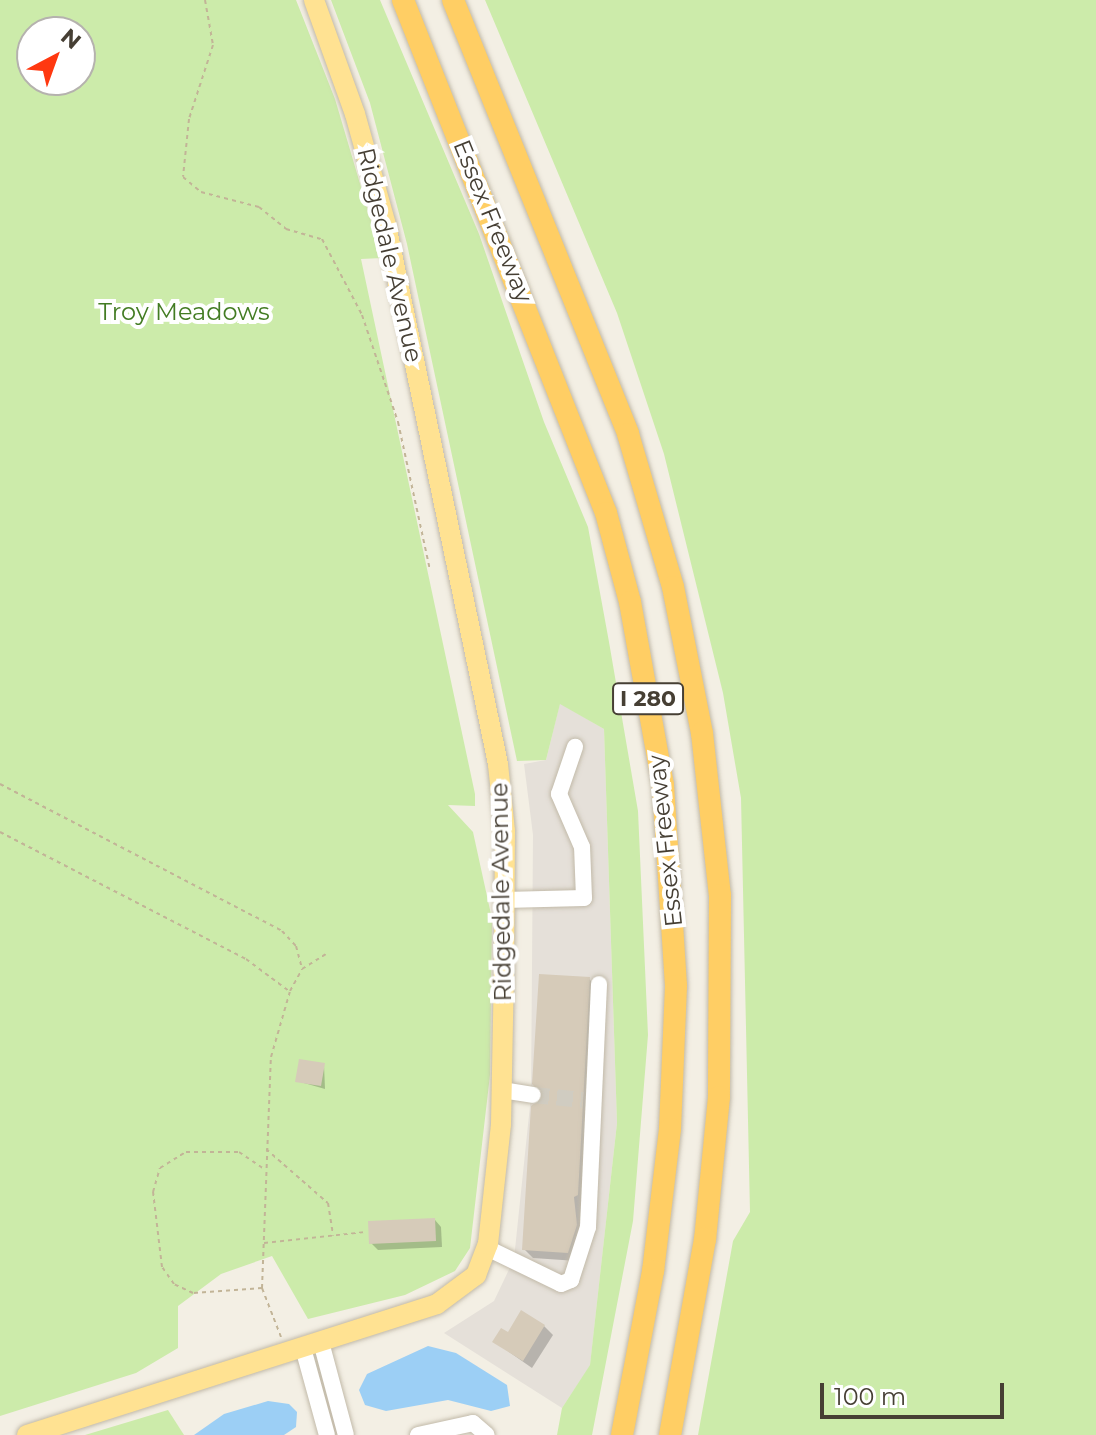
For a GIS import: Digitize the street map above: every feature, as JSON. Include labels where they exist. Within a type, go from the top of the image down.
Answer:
[{"type":"highway","name":"Essex Freeway","points":[[403,0],[606,513],[630,602],[663,785],[675,942],[671,1114],[653,1271],[622,1435]]},
{"type":"highway","name":"Essex Freeway","points":[[453,0],[628,434],[673,587],[702,733],[720,895],[719,1097],[705,1239],[670,1435]]},
{"type":"main road","name":"Ridgedale Avenue","points":[[27,1435],[304,1348],[458,1292],[476,1275],[487,1248],[502,1090],[504,900],[498,764],[406,311],[359,128],[314,0]]},
{"type":"lane","points":[[504,900],[584,898],[582,847],[559,794],[575,747]]},
{"type":"lane","points":[[487,1248],[561,1284],[571,1280],[588,1227],[589,1101],[599,984]]},
{"type":"lane","points":[[502,1090],[533,1095]]},
{"type":"lane","points":[[304,1348],[327,1435]]},
{"type":"lane","points":[[304,1348],[346,1435]]},
{"type":"lane","points":[[418,1435],[473,1423],[487,1435]]},
{"type":"path","points":[[205,0],[213,45],[189,119],[183,177],[201,192],[259,207],[286,229],[322,239],[362,315],[398,422],[430,570]]},
{"type":"path","points":[[0,784],[282,931],[296,946],[302,969]]},
{"type":"path","points":[[0,832],[246,959],[290,991]]},
{"type":"path","points":[[304,1348],[262,1288],[265,1148],[271,1057],[290,991],[302,969],[326,954]]},
{"type":"path","points":[[265,1148],[328,1203],[333,1236]]},
{"type":"path","points":[[262,1288],[193,1293],[174,1284],[162,1267],[153,1192],[160,1168],[186,1152],[239,1152],[264,1169]]},
{"type":"path","points":[[263,1243],[366,1232]]},
{"type":"shaded area","points":[[560,703],[604,729],[617,1123],[590,1366],[562,1408],[444,1333],[494,1301],[514,1259],[531,1096],[533,835],[524,764],[546,760]]},
{"type":"green space","name":"Troy Meadows","points":[[0,0],[296,0],[335,99],[382,258],[361,259],[475,794],[475,806],[448,805],[473,832],[492,919],[490,1075],[470,1248],[455,1271],[405,1295],[308,1319],[272,1256],[221,1274],[178,1306],[178,1348],[136,1373],[0,1416]]},
{"type":"green space","points":[[331,0],[380,0],[479,234],[544,422],[588,527],[609,642],[638,811],[648,1035],[633,1221],[592,1435],[557,1435],[562,1408],[590,1365],[617,1123],[604,729],[560,704],[546,760],[517,761],[407,244],[370,103]]},
{"type":"green space","points":[[485,0],[1096,0],[1096,1435],[698,1435],[733,1241],[750,1212],[741,798],[723,693],[664,454],[617,313]]},
{"type":"green space","points":[[168,1410],[184,1435],[85,1435]]},
{"type":"water","points":[[428,1346],[456,1353],[507,1385],[510,1406],[491,1411],[448,1400],[386,1411],[365,1405],[359,1390],[367,1374]]},
{"type":"water","points":[[268,1401],[289,1404],[297,1412],[296,1427],[284,1435],[194,1435],[224,1414]]},
{"type":"building","points":[[539,974],[590,977],[578,1195],[574,1197],[577,1225],[568,1253],[522,1250],[531,1106],[544,1096],[532,1084]]},
{"type":"building","points":[[299,1059],[325,1063],[321,1086],[295,1082]]},
{"type":"building","points":[[435,1218],[436,1241],[369,1244],[368,1221]]},
{"type":"building","points":[[521,1310],[545,1325],[523,1361],[492,1342],[501,1328],[508,1332]]},
{"type":"tunnel","points":[[533,1095],[583,1100]]}]
